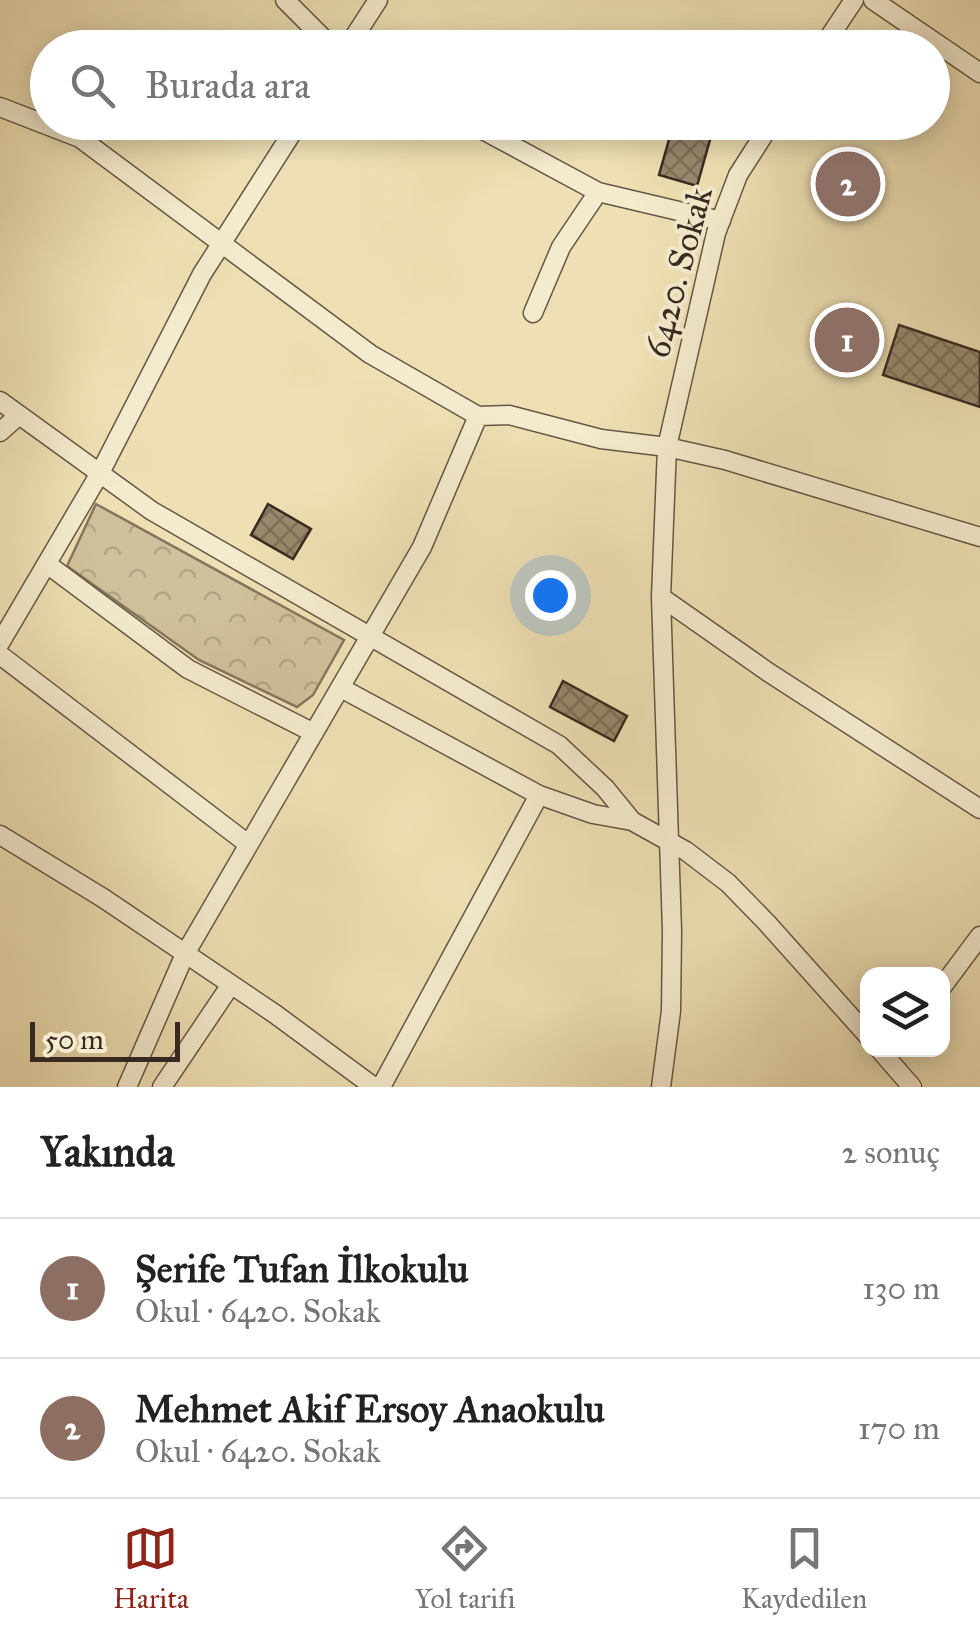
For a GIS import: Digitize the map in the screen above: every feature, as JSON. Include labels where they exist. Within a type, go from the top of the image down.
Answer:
[{"type":"street","points":[[285,0],[315,30]]},
{"type":"street","points":[[359,30],[378,0]]},
{"type":"street","points":[[834,30],[854,0]]},
{"type":"street","points":[[873,0],[918,30]]},
{"type":"street","points":[[950,52],[980,72]]},
{"type":"street","points":[[0,107],[30,119]]},
{"type":"street","points":[[83,140],[370,354],[478,416],[510,416],[601,439],[667,447],[726,460],[980,536]]},
{"type":"street","points":[[248,844],[0,645],[100,474],[202,274],[287,140]]},
{"type":"street","points":[[501,140],[598,192],[721,221]]},
{"type":"street","name":"6420. Sokak","points":[[661,1086],[671,1011],[660,598],[667,447],[721,221],[738,176],[761,140]]},
{"type":"street","points":[[534,313],[561,247],[598,192]]},
{"type":"street","points":[[0,401],[152,511],[559,745],[605,788],[632,821]]},
{"type":"street","points":[[0,432],[19,415]]},
{"type":"street","points":[[127,1087],[185,954],[422,547],[478,416]]},
{"type":"street","points":[[47,564],[188,668],[314,733]]},
{"type":"street","points":[[660,598],[980,809]]},
{"type":"street","points":[[342,688],[540,795],[593,814],[632,821],[669,842],[728,884],[860,1027]]},
{"type":"street","points":[[0,834],[103,898],[377,1087],[540,795]]},
{"type":"street","points":[[950,977],[980,936]]},
{"type":"street","points":[[162,1087],[230,986]]},
{"type":"street","points":[[893,1057],[912,1087]]},
{"type":"green space","points":[[96,504],[344,640],[313,695],[297,707],[199,660],[67,566]]},
{"type":"building","points":[[669,140],[710,140],[697,186],[659,175]]},
{"type":"building","points":[[899,325],[980,352],[980,407],[883,375]]},
{"type":"building","points":[[268,504],[311,529],[293,559],[251,535]]},
{"type":"building","points":[[563,681],[627,716],[614,741],[550,707]]},
{"type":"place","name":"Mehmet Akif Ersoy Anaokulu","points":[[848,184]]},
{"type":"place","name":"Şerife Tufan İlkokulu","points":[[847,340]]}]
